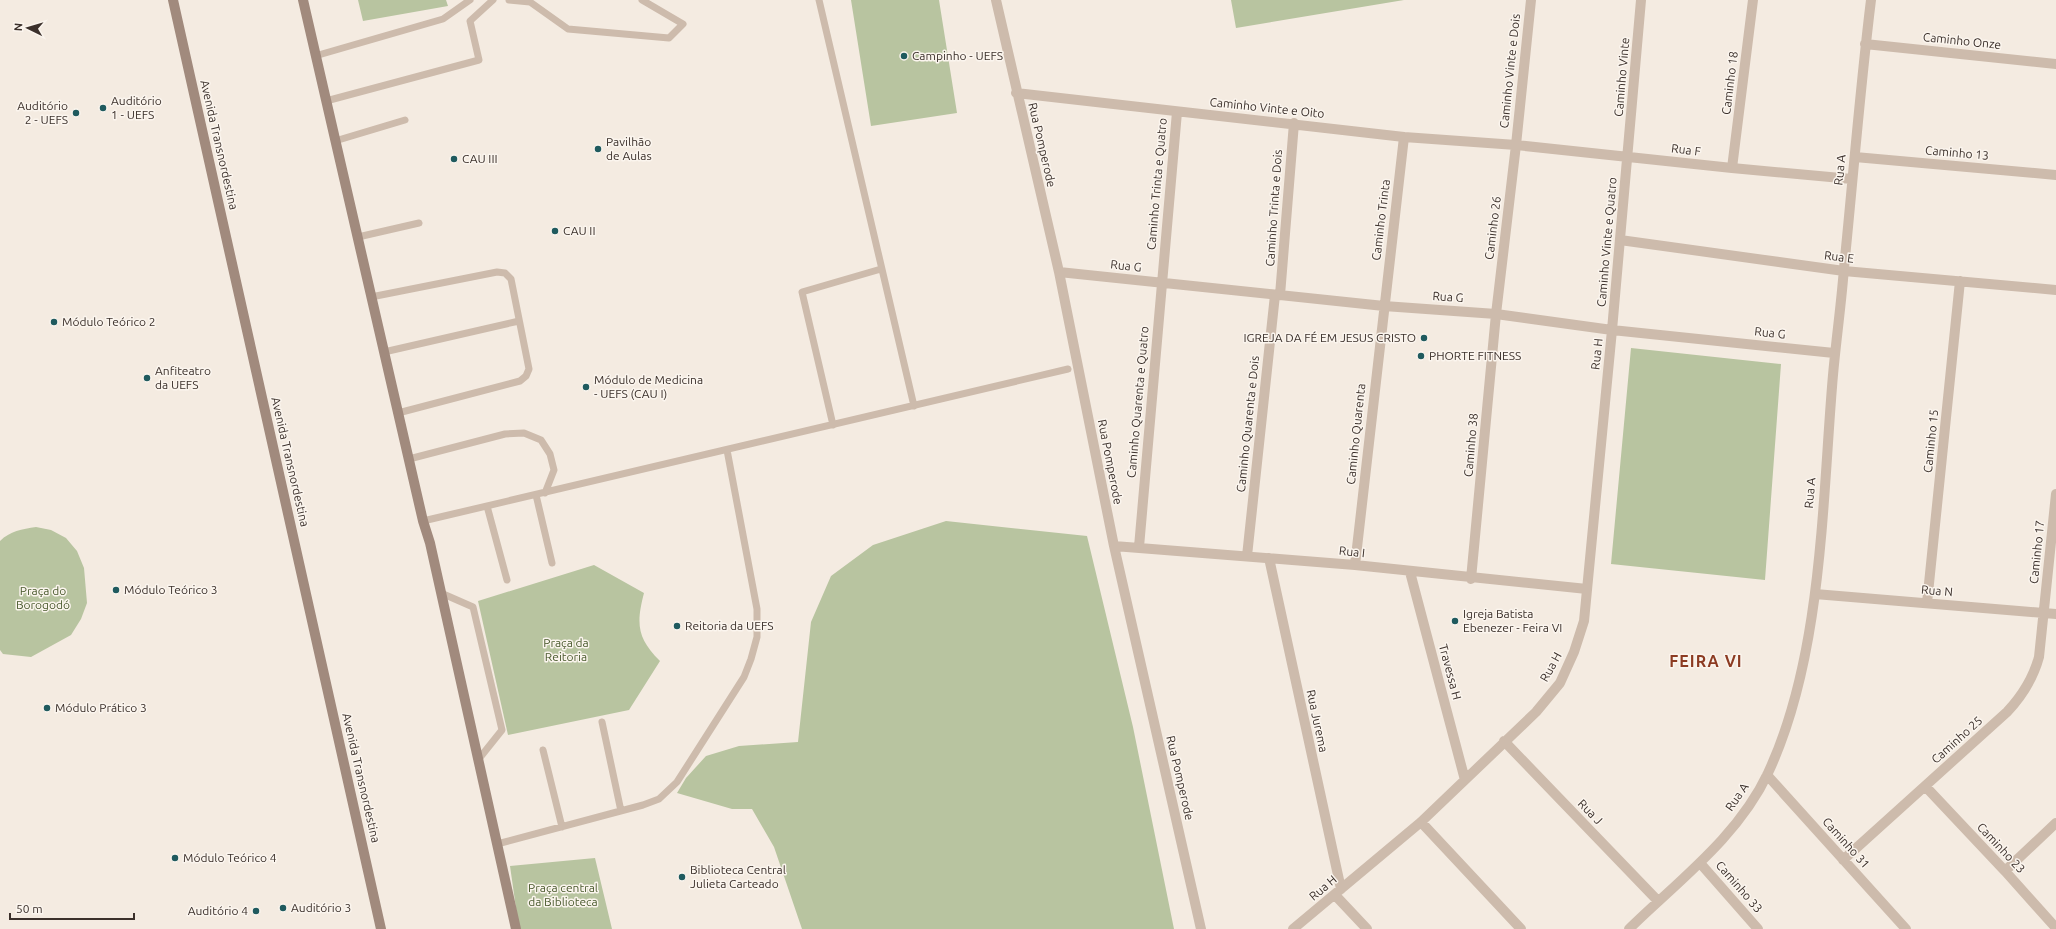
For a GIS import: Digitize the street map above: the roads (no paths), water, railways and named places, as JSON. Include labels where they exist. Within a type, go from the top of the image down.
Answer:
[{"type":"street","name":"Avenida Transnordestina","points":[[173,0],[381,929]]},
{"type":"street","points":[[303,0],[408,459],[430,543],[516,929]]},
{"type":"street","name":"Rua Pomperode","points":[[996,0],[1016,93],[1059,272],[1073,368],[1201,929]]},
{"type":"street","name":"Caminho Vinte e Dois","points":[[1516,145],[1531,0]]},
{"type":"street","name":"Caminho Vinte","points":[[1628,156],[1641,0]]},
{"type":"street","name":"Caminho 18","points":[[1732,168],[1753,0]]},
{"type":"street","name":"Rua A","points":[[1629,929],[1700,863],[1730,830],[1752,800],[1767,775],[1782,738],[1797,693],[1815,594],[1834,353],[1844,271],[1865,44],[1871,0]]},
{"type":"street","name":"Caminho Onze","points":[[1865,44],[2056,64]]},
{"type":"street","name":"Caminho Vinte e Oito","points":[[1016,93],[1177,112],[1294,123],[1404,137],[1516,145]]},
{"type":"street","name":"Caminho Trinta e Quatro","points":[[1161,283],[1177,112]]},
{"type":"street","name":"Caminho Trinta e Dois","points":[[1278,295],[1294,123]]},
{"type":"street","name":"Caminho Trinta","points":[[1384,306],[1404,137]]},
{"type":"street","name":"Rua F","points":[[1516,145],[1852,179]]},
{"type":"street","name":"Caminho 26","points":[[1496,314],[1516,145]]},
{"type":"street","name":"Caminho Vinte e Quatro","points":[[1612,330],[1628,156]]},
{"type":"street","name":"Caminho 13","points":[[1855,157],[2056,175]]},
{"type":"street","name":"Rua E","points":[[1620,240],[1844,271],[1960,280],[2056,290]]},
{"type":"street","name":"Rua G","points":[[1059,272],[1384,306],[1496,314],[1612,330],[1834,353]]},
{"type":"street","name":"Caminho 15","points":[[1927,604],[1960,280]]},
{"type":"street","name":"Caminho Quarenta e Quatro","points":[[1139,547],[1161,283]]},
{"type":"street","name":"Caminho Quarenta e Dois","points":[[1247,556],[1278,295]]},
{"type":"street","name":"Caminho Quarenta","points":[[1355,565],[1384,306]]},
{"type":"street","name":"Caminho 38","points":[[1471,578],[1496,314]]},
{"type":"street","name":"Rua H","points":[[1293,929],[1420,822],[1536,712],[1560,683],[1574,652],[1584,621],[1612,330]]},
{"type":"street","name":"Caminho 17","points":[[2044,613],[2056,494]]},
{"type":"street","name":"Rua I","points":[[1114,546],[1355,565],[1410,572],[1586,589]]},
{"type":"street","name":"Rua Jurema","points":[[1269,558],[1338,892]]},
{"type":"street","name":"Travessa H","points":[[1410,572],[1465,780]]},
{"type":"street","name":"Rua N","points":[[1815,594],[2056,614]]},
{"type":"street","name":"Caminho 25","points":[[1843,860],[2007,712],[2022,696],[2033,677],[2040,657],[2044,613]]},
{"type":"street","name":"Rua J","points":[[1504,741],[1658,901]]},
{"type":"street","name":"Caminho 31","points":[[1767,775],[1906,929]]},
{"type":"street","name":"Caminho 23","points":[[1925,786],[2056,928]]},
{"type":"street","points":[[1420,822],[1521,929]]},
{"type":"street","points":[[2005,871],[2056,823]]},
{"type":"street","name":"Caminho 33","points":[[1700,863],[1758,929]]},
{"type":"street","points":[[1338,892],[1367,929]]},
{"type":"lane","points":[[315,56],[444,19],[470,0]]},
{"type":"lane","points":[[326,101],[479,60],[470,21],[493,0]]},
{"type":"lane","points":[[509,0],[530,2],[568,29],[669,38],[683,24],[642,0]]},
{"type":"lane","points":[[819,0],[914,406]]},
{"type":"lane","points":[[335,141],[404,120]]},
{"type":"lane","points":[[358,237],[419,223]]},
{"type":"lane","points":[[833,425],[802,292],[881,269]]},
{"type":"lane","points":[[371,297],[497,272],[505,273],[510,279],[529,369],[526,376],[520,381],[398,413]]},
{"type":"lane","points":[[384,352],[519,321]]},
{"type":"lane","points":[[423,521],[1073,368]]},
{"type":"lane","points":[[408,459],[505,434],[524,433],[541,440],[550,454],[554,470],[545,493]]},
{"type":"lane","points":[[497,844],[621,811],[659,799],[677,782],[744,677],[757,637],[757,609],[727,450]]},
{"type":"lane","points":[[536,495],[552,563]]},
{"type":"lane","points":[[487,506],[507,580]]},
{"type":"lane","points":[[441,593],[474,607],[502,730],[478,760]]},
{"type":"lane","points":[[602,722],[621,811]]},
{"type":"lane","points":[[543,750],[562,827]]},
{"type":"place","name":"Campinho - UEFS","points":[[904,56]]},
{"type":"place","name":"Auditório 1 - UEFS","points":[[103,108]]},
{"type":"place","name":"Auditório 2 - UEFS","points":[[76,113]]},
{"type":"place","name":"Pavilhão de Aulas","points":[[598,149]]},
{"type":"place","name":"CAU III","points":[[454,159]]},
{"type":"place","name":"CAU II","points":[[555,231]]},
{"type":"place","name":"Módulo Teórico 2","points":[[54,322]]},
{"type":"place","name":"IGREJA DA FÉ EM JESUS CRISTO","points":[[1424,338]]},
{"type":"place","name":"PHORTE FITNESS","points":[[1421,356]]},
{"type":"place","name":"Anfiteatro da UEFS","points":[[147,378]]},
{"type":"place","name":"Módulo de Medicina - UEFS (CAU I)","points":[[586,387]]},
{"type":"place","name":"Módulo Teórico 3","points":[[116,590]]},
{"type":"place","name":"Igreja Batista Ebenezer - Feira VI","points":[[1455,621]]},
{"type":"place","name":"Reitoria da UEFS","points":[[677,626]]},
{"type":"place","name":"Módulo Prático 3","points":[[47,708]]},
{"type":"place","name":"Módulo Teórico 4","points":[[175,858]]},
{"type":"place","name":"Biblioteca Central Julieta Carteado","points":[[682,877]]},
{"type":"place","name":"Auditório 3","points":[[283,908]]},
{"type":"place","name":"Auditório 4","points":[[256,911]]},
{"type":"district","name":"FEIRA VI","points":[[1706,661]]},
{"type":"park label","name":"Praça do Borogodó","points":[[43,598]]},
{"type":"park label","name":"Praça da Reitoria","points":[[566,650]]},
{"type":"park label","name":"Praça central da Biblioteca","points":[[563,895]]}]
